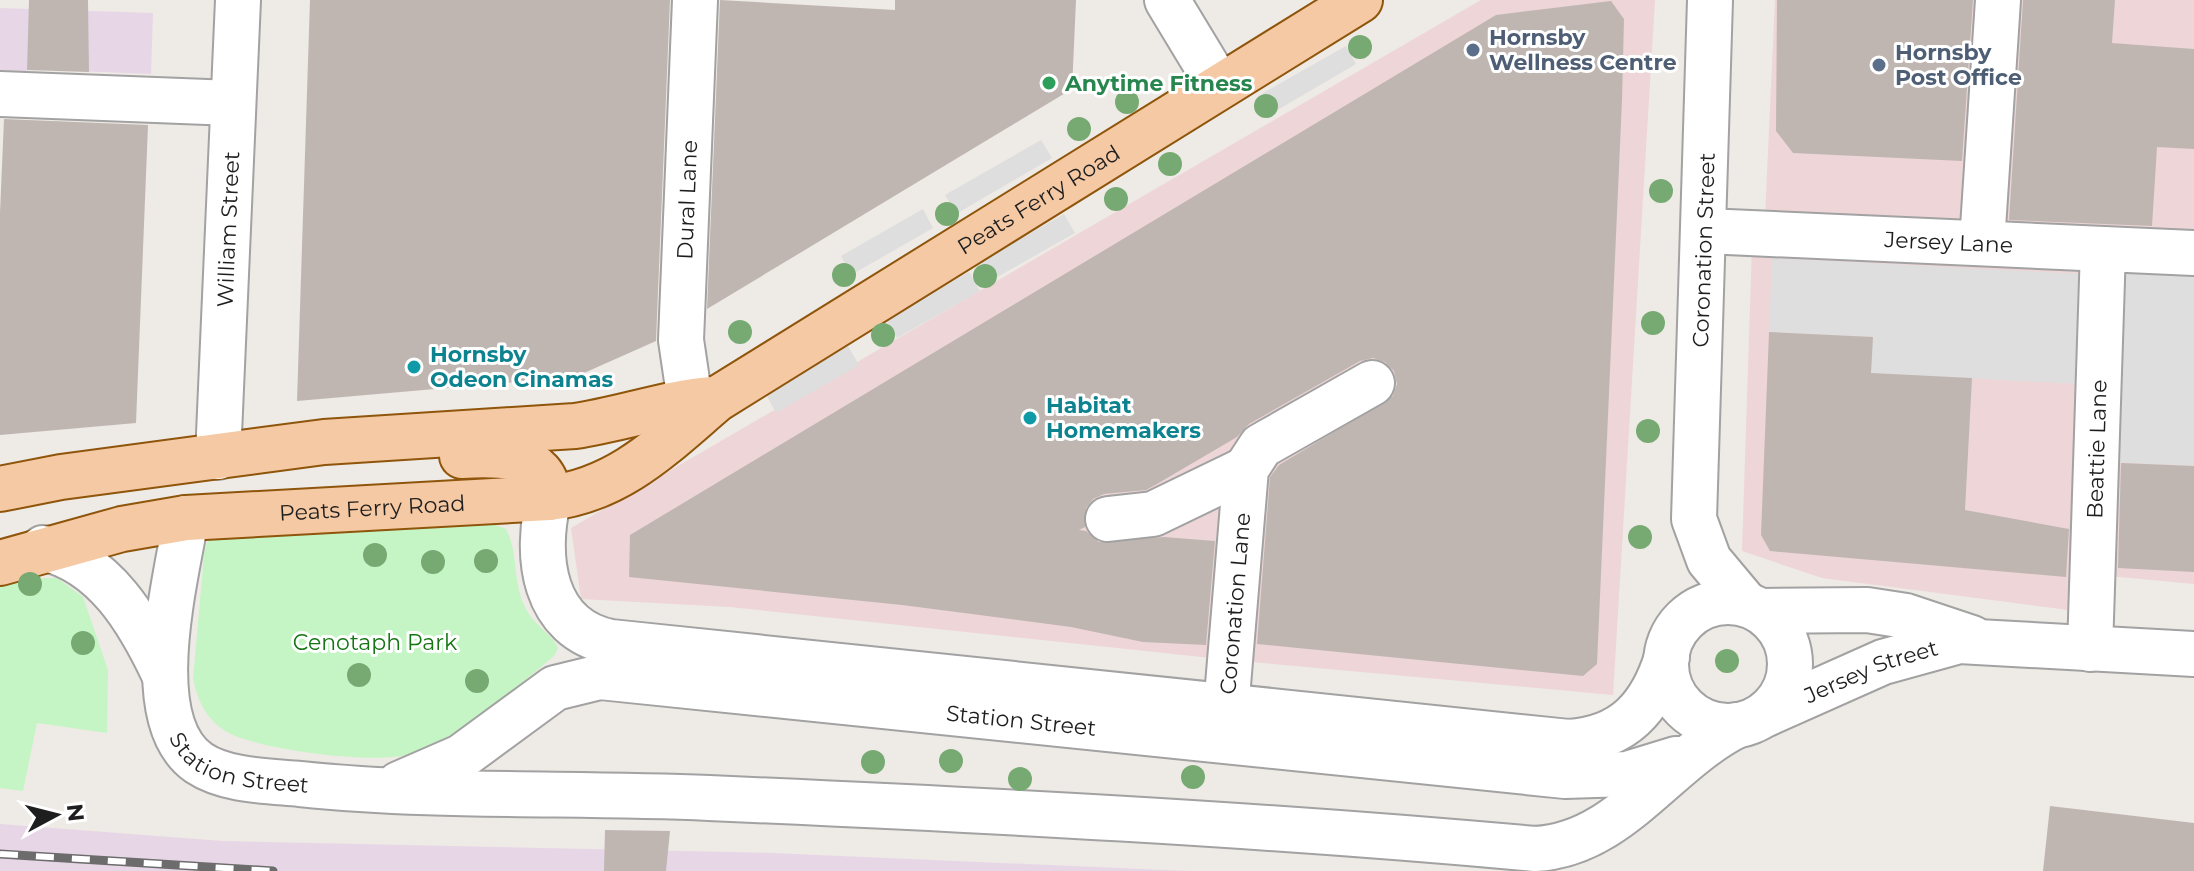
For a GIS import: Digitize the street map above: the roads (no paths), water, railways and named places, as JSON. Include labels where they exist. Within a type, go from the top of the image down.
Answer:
[{"type":"main road","name":"Peats Ferry Road","points":[[0,563],[43,548],[122,529],[200,517],[549,498],[588,491],[619,477],[657,451],[703,400],[1360,0]]},
{"type":"main road","name":"Peats Ferry Road","points":[[0,489],[61,477],[350,440],[575,426],[703,400]]},
{"type":"main road","points":[[350,440],[417,457],[490,454],[522,459],[545,476],[549,498]]},
{"type":"main road","points":[[200,517],[195,495],[218,457]]},
{"type":"main road","points":[[0,535],[51,522],[122,529]]},
{"type":"street","name":"William Street","points":[[218,457],[238,0]]},
{"type":"street","name":"Dural Lane","points":[[695,0],[681,340],[703,400]]},
{"type":"street","points":[[1167,0],[1219,86]]},
{"type":"street","name":"Coronation Street","points":[[1710,0],[1694,519],[1702,547],[1721,578],[1753,607]]},
{"type":"street","points":[[1982,243],[1998,0]]},
{"type":"street","points":[[0,94],[233,103]]},
{"type":"street","name":"Jersey Lane","points":[[1705,231],[2194,253]]},
{"type":"street","name":"Beattie Lane","points":[[2090,649],[2103,249]]},
{"type":"street","name":"Coronation Lane","points":[[1225,723],[1246,469],[1261,446],[1372,383]]},
{"type":"street","name":"Coronation Lane","points":[[1108,519],[1153,514],[1246,469]]},
{"type":"street","name":"Peats Ferry Road","points":[[0,483],[61,477]]},
{"type":"street","name":"Station Street","points":[[549,498],[542,544],[546,583],[565,617],[575,628],[595,639],[1225,723],[1593,777],[1641,772],[1696,749],[1751,720]]},
{"type":"street","name":"Coronation Street","points":[[1668,650],[1685,591],[1695,500]]},
{"type":"street","name":"Station Street","points":[[200,517],[164,674],[165,704],[173,732],[197,762],[228,775],[373,790],[690,797],[1146,820],[1535,849],[1571,844],[1600,829],[1696,749]]},
{"type":"street","name":"Station Street","points":[[43,548],[86,568],[123,602],[164,674]]},
{"type":"street","points":[[1714,603],[1753,607],[1784,637],[1790,662],[1785,688],[1751,720],[1710,723],[1685,709],[1670,686],[1668,650],[1687,617],[1700,608],[1714,603]]},
{"type":"street","name":"Jersey Street","points":[[1753,607],[1875,611],[1982,641]]},
{"type":"street","name":"Jersey Street","points":[[1751,720],[1907,653],[1959,641],[2194,654]]},
{"type":"street","name":"Station Street","points":[[373,790],[432,773],[461,757],[555,688],[592,678],[1225,723],[1583,741],[1618,728],[1647,704],[1668,650]]},
{"type":"railway","points":[[0,854],[273,871]]},
{"type":"place","name":"Hornsby Wellness Centre","points":[[1473,50]]},
{"type":"place","name":"Hornsby Post Office","points":[[1879,65]]},
{"type":"place","name":"Anytime Fitness","points":[[1049,83]]},
{"type":"place","name":"Hornsby Odeon Cinamas","points":[[414,367]]},
{"type":"place","name":"Habitat Homemakers","points":[[1030,418]]},
{"type":"park label","name":"Cenotaph Park","points":[[375,642]]}]
